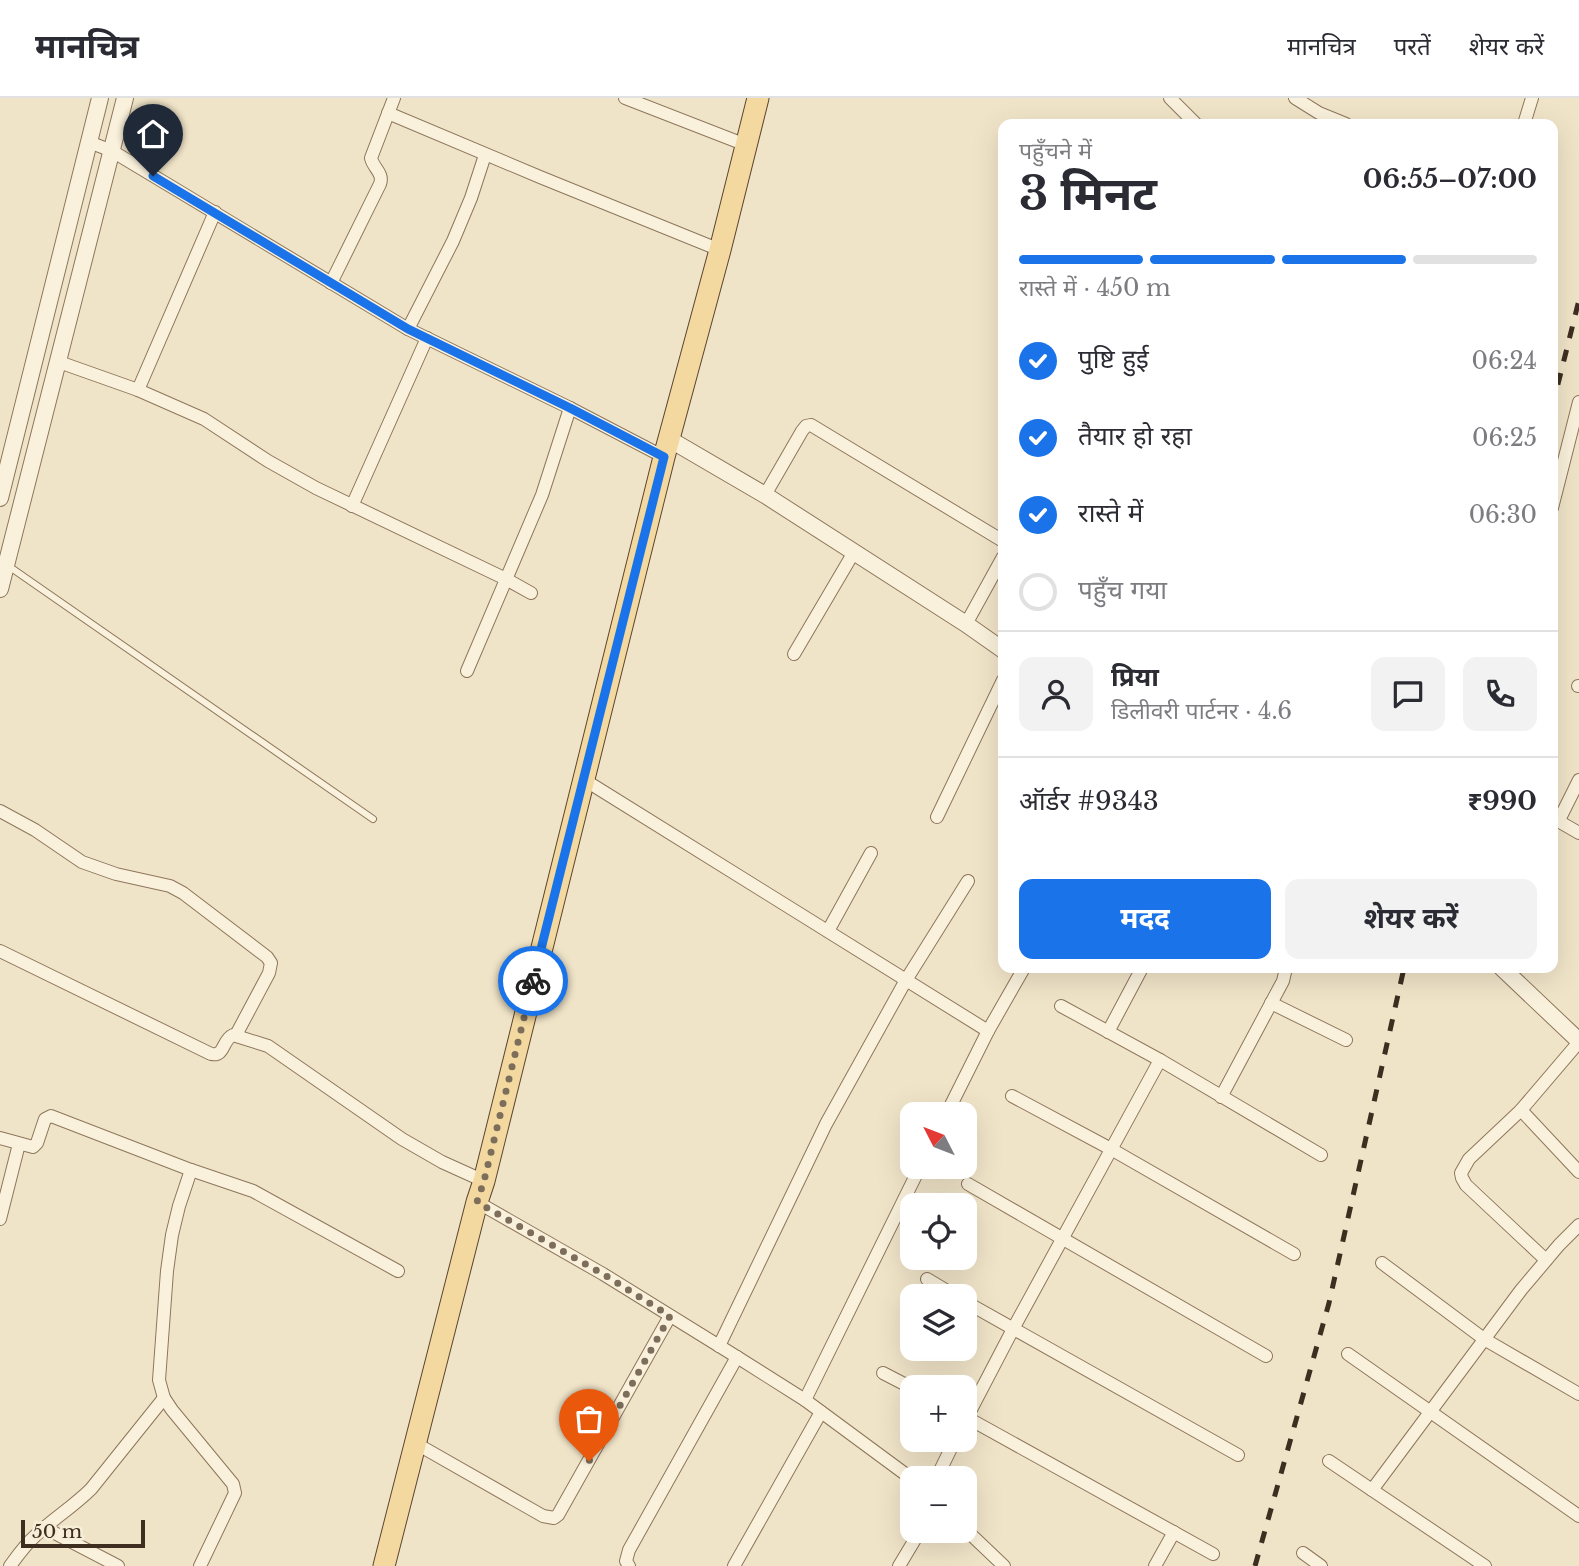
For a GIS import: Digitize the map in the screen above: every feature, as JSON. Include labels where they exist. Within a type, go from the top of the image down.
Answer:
[{"type":"main road","points":[[384,1566],[484,1181],[666,448],[758,98]]},
{"type":"street","points":[[0,498],[100,98]]},
{"type":"street","points":[[0,589],[3,562],[59,362],[125,98]]},
{"type":"street","points":[[331,283],[380,184],[382,177],[371,158],[394,98]]},
{"type":"street","points":[[625,98],[746,145]]},
{"type":"street","points":[[1170,98],[1191,119]]},
{"type":"street","points":[[1295,98],[1334,119]]},
{"type":"street","points":[[1525,119],[1531,98]]},
{"type":"street","points":[[388,113],[720,250]]},
{"type":"street","points":[[89,142],[112,151],[408,329],[570,408],[666,448],[765,495],[998,646]]},
{"type":"street","points":[[408,329],[453,241],[485,155]]},
{"type":"street","points":[[138,390],[215,212]]},
{"type":"street","points":[[352,506],[427,338]]},
{"type":"street","points":[[59,362],[138,390],[204,419],[288,473],[531,593]]},
{"type":"street","points":[[1558,488],[1576,426],[1579,402]]},
{"type":"street","points":[[467,671],[542,495],[570,408]]},
{"type":"street","points":[[765,495],[802,430],[809,425],[998,538]]},
{"type":"street","points":[[794,654],[853,552]]},
{"type":"street","points":[[966,624],[998,566]]},
{"type":"street","points":[[937,817],[998,690]]},
{"type":"street","points":[[583,779],[988,1031]]},
{"type":"street","points":[[1558,815],[1579,780]]},
{"type":"street","points":[[0,811],[35,830],[82,862],[116,874],[170,886],[183,893],[267,957],[271,963],[269,973],[236,1035]]},
{"type":"street","points":[[1558,822],[1579,833]]},
{"type":"street","points":[[828,930],[871,853]]},
{"type":"street","points":[[719,1346],[826,1124],[906,980],[968,881]]},
{"type":"street","points":[[0,951],[211,1054],[219,1054],[228,1037],[233,1034],[268,1046],[402,1139],[442,1162],[484,1181]]},
{"type":"street","points":[[952,1102],[1021,973]]},
{"type":"street","points":[[1108,1032],[1139,973]]},
{"type":"street","points":[[1222,1097],[1285,973]]},
{"type":"street","points":[[1507,973],[1579,1042],[1521,1110],[1469,1159],[1461,1173],[1466,1185],[1546,1260]]},
{"type":"street","points":[[1271,1003],[1346,1040]]},
{"type":"street","points":[[1061,1006],[1160,1060],[1321,1155]]},
{"type":"street","points":[[977,1396],[1160,1060]]},
{"type":"street","points":[[1012,1096],[1111,1149],[1294,1254]]},
{"type":"street","points":[[1521,1110],[1579,1172]]},
{"type":"street","points":[[0,1138],[30,1147],[36,1146],[43,1122],[46,1117],[51,1116],[253,1191],[398,1271]]},
{"type":"street","points":[[0,1219],[19,1144]]},
{"type":"street","points":[[191,1170],[172,1235],[159,1380],[164,1398],[235,1488],[233,1499],[200,1566]]},
{"type":"street","points":[[804,1400],[914,1180]]},
{"type":"street","points":[[968,1184],[1266,1356]]},
{"type":"street","points":[[477,1202],[603,1274],[737,1357],[804,1400],[900,1470]]},
{"type":"street","points":[[1372,1490],[1521,1290],[1579,1226]]},
{"type":"street","points":[[1382,1263],[1484,1339],[1579,1394]]},
{"type":"street","points":[[927,1279],[935,1284]]},
{"type":"street","points":[[977,1308],[1238,1455]]},
{"type":"street","points":[[415,1443],[543,1516],[554,1518],[670,1316]]},
{"type":"street","points":[[1348,1354],[1579,1516]]},
{"type":"street","points":[[629,1566],[626,1561],[629,1550],[737,1357]]},
{"type":"street","points":[[883,1373],[900,1382]]},
{"type":"street","points":[[10,1566],[21,1550],[91,1489],[164,1398]]},
{"type":"street","points":[[734,1566],[821,1412]]},
{"type":"street","points":[[977,1425],[1213,1554]]},
{"type":"street","points":[[1329,1461],[1485,1566]]},
{"type":"street","points":[[45,1528],[118,1566]]},
{"type":"street","points":[[1156,1566],[1174,1532]]},
{"type":"street","points":[[977,1540],[1004,1566]]},
{"type":"street","points":[[900,1566],[913,1543]]},
{"type":"street","points":[[1303,1553],[1321,1566]]},
{"type":"lane","points":[[3,562],[373,819]]},
{"type":"railway","points":[[1558,384],[1579,300]]},
{"type":"railway","points":[[1255,1566],[1329,1303],[1403,973]]},
{"type":"way so far","points":[[533,981],[477,1202],[670,1316],[589,1461]]},
{"type":"route","points":[[153,176],[408,329],[664,457],[533,981]]}]
